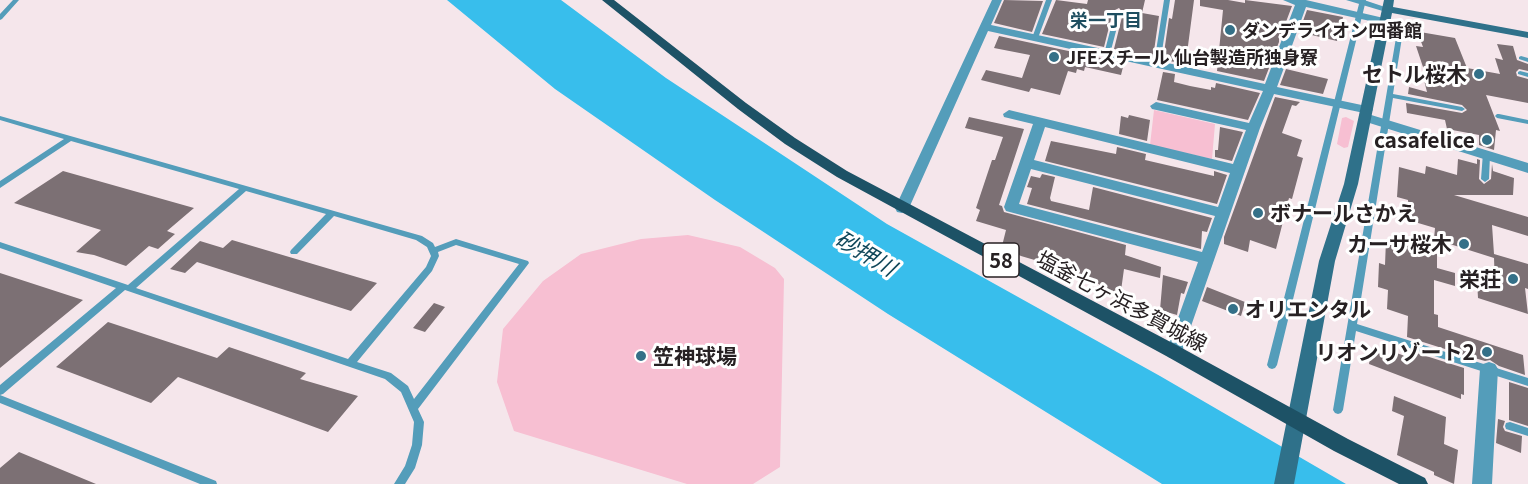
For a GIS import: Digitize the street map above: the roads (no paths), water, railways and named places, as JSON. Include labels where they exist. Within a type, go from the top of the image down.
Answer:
[{"type":"main road","name":"塩釜七ヶ浜多賀城線","points":[[607,0],[790,141],[902,208],[1174,352],[1295,430],[1418,484]]},
{"type":"street","points":[[902,208],[997,0]]},
{"type":"street","points":[[1288,0],[1360,15],[1386,10]]},
{"type":"street","points":[[1351,0],[1386,10],[1528,34]]},
{"type":"street","points":[[1174,352],[1253,128],[1302,2]]},
{"type":"street","points":[[1284,484],[1327,261],[1351,184],[1386,10]]},
{"type":"street","points":[[985,27],[1338,104],[1385,123],[1528,168]]},
{"type":"street","points":[[1156,106],[1253,128]]},
{"type":"street","points":[[1010,114],[1239,170]]},
{"type":"street","points":[[1040,122],[1011,207],[1206,259]]},
{"type":"street","points":[[1026,163],[1223,213]]},
{"type":"street","points":[[1482,484],[1489,369]]},
{"type":"lane","points":[[0,18],[16,0]]},
{"type":"lane","points":[[1035,38],[1049,0]]},
{"type":"lane","points":[[1157,64],[1167,0]]},
{"type":"lane","points":[[1272,365],[1363,2]]},
{"type":"lane","points":[[1338,410],[1401,25],[1386,10]]},
{"type":"lane","points":[[1107,54],[1119,12]]},
{"type":"lane","points":[[1390,95],[1462,109]]},
{"type":"lane","points":[[1499,116],[1528,122]]},
{"type":"lane","points":[[0,118],[419,238],[430,244],[435,256],[429,269],[350,363]]},
{"type":"lane","points":[[0,185],[70,138]]},
{"type":"lane","points":[[1485,179],[1486,155]]},
{"type":"lane","points":[[0,391],[245,188]]},
{"type":"lane","points":[[294,252],[332,213]]},
{"type":"lane","points":[[413,408],[525,263],[456,242],[433,251]]},
{"type":"lane","points":[[0,245],[388,376],[405,389],[419,422],[417,445],[410,468],[399,484]]},
{"type":"lane","points":[[1352,326],[1528,382]]},
{"type":"lane","points":[[0,399],[212,484]]},
{"type":"lane","points":[[1510,426],[1528,432]]},
{"type":"water","name":"砂押川","points":[[447,0],[561,0],[666,78],[887,224],[1160,376],[1346,484],[1162,484],[888,314],[715,200],[555,89]]},
{"type":"place","name":"ダンデライオン四番館","points":[[1230,30]]},
{"type":"place","name":"JFEスチール 仙台製造所独身寮","points":[[1054,57]]},
{"type":"place","name":"セトル桜木","points":[[1479,74]]},
{"type":"place","name":"casafelice","points":[[1487,140]]},
{"type":"place","name":"ボナールさかえ","points":[[1258,213]]},
{"type":"place","name":"カーサ桜木","points":[[1464,244]]},
{"type":"place","name":"栄荘","points":[[1513,279]]},
{"type":"place","name":"オリエンタル","points":[[1233,309]]},
{"type":"place","name":"リオンリゾート2","points":[[1487,352]]},
{"type":"place","name":"笠神球場","points":[[641,356]]},
{"type":"district","name":"栄一丁目","points":[[1106,20]]}]
